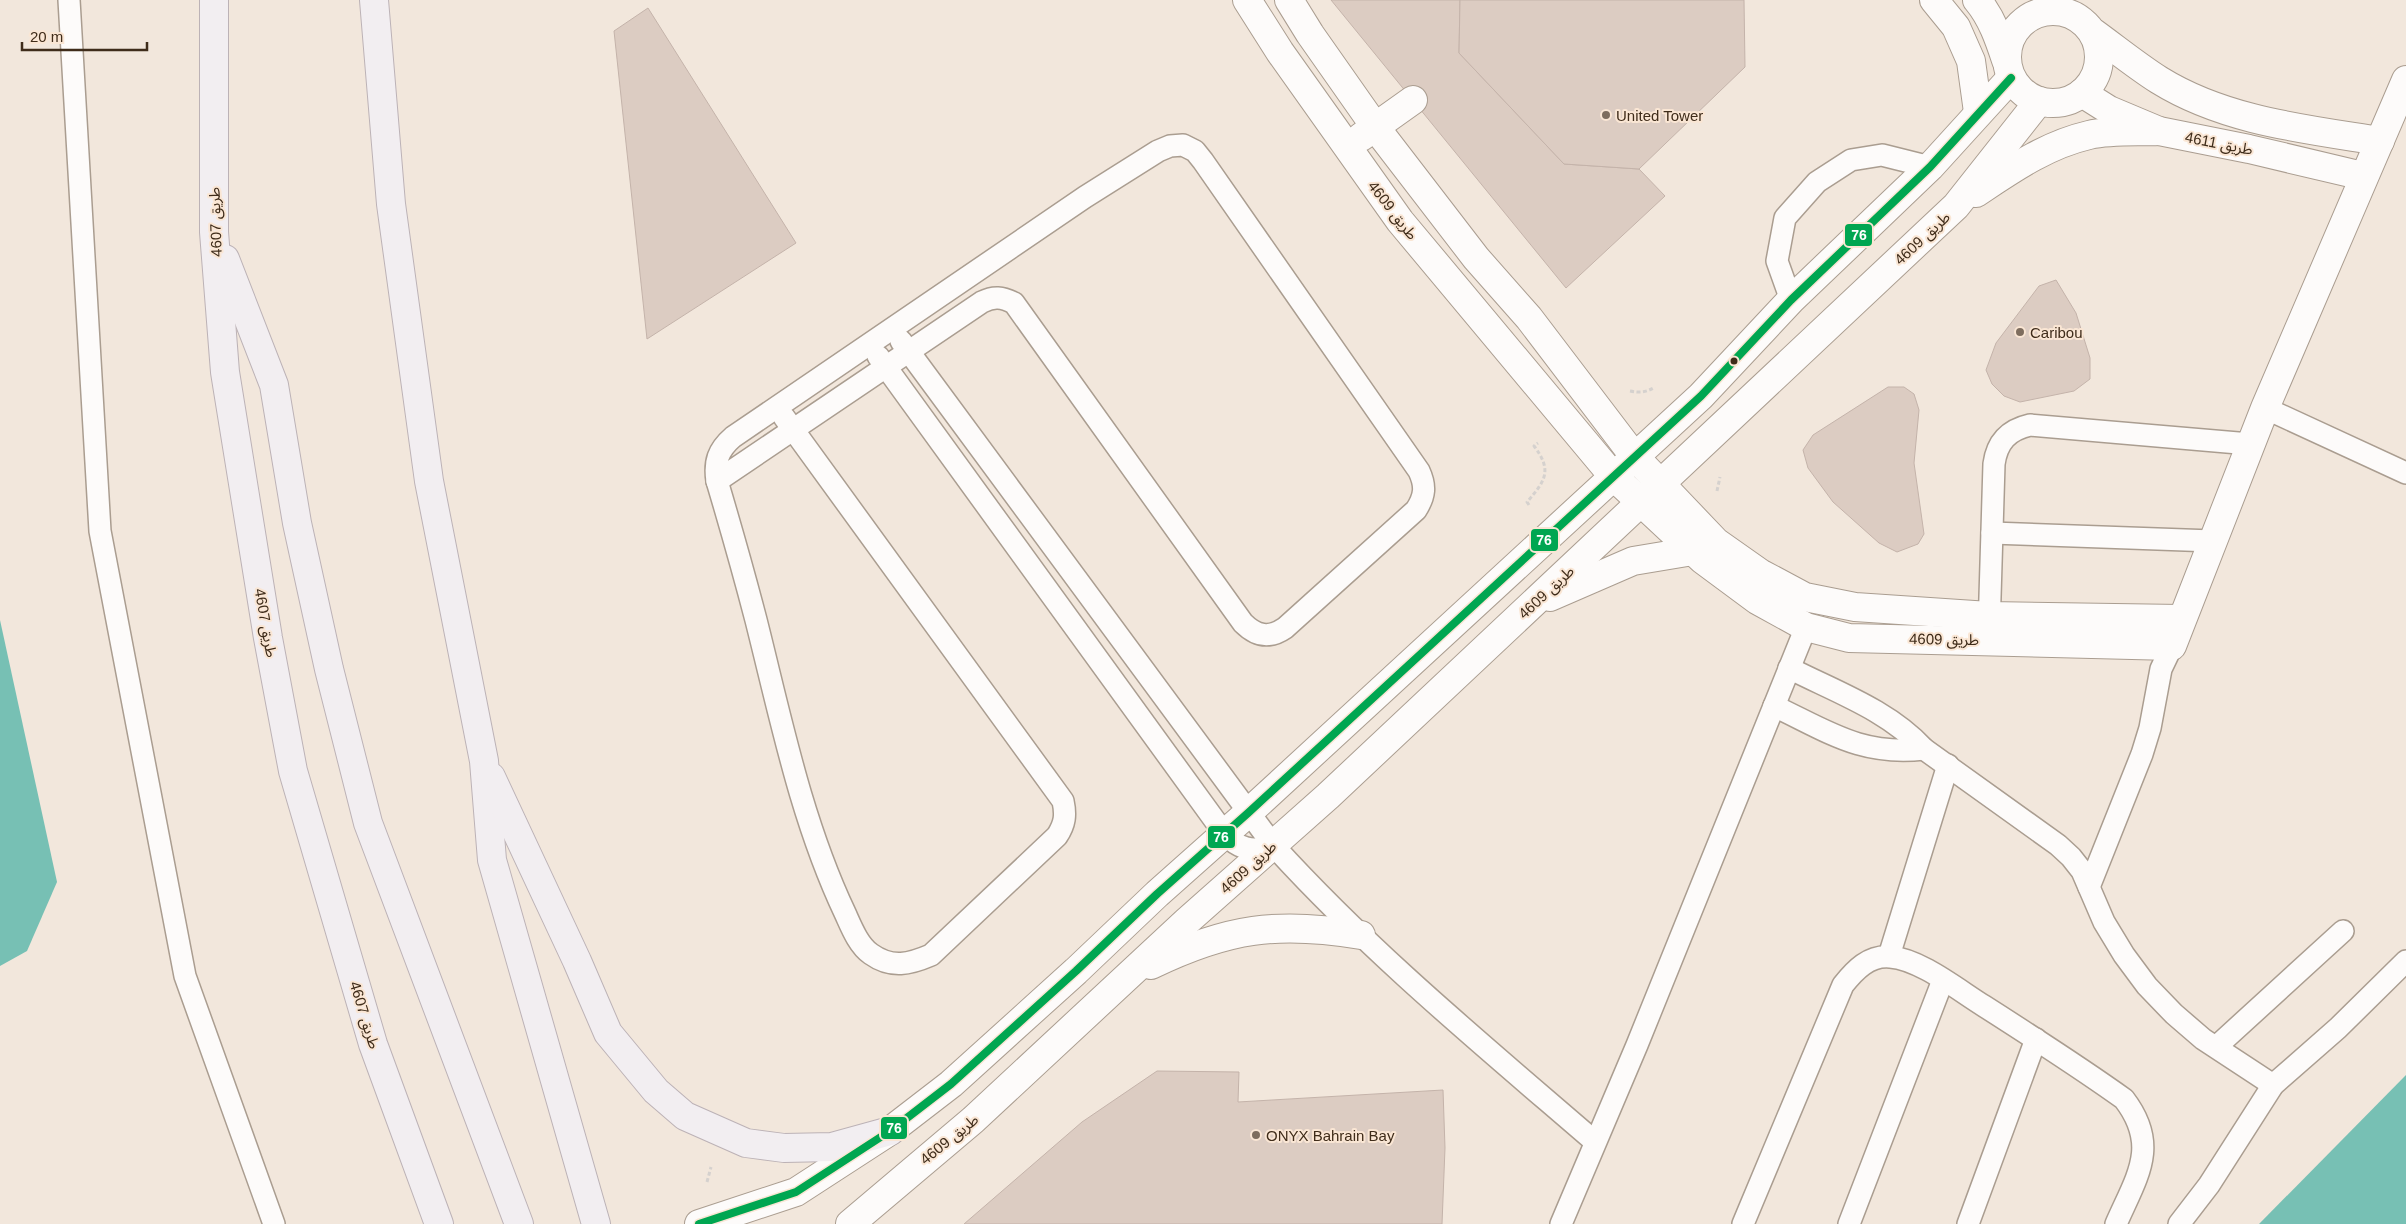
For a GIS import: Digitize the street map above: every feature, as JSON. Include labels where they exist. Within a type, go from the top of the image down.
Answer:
[{"type":"main road","name":"طريق 4607","points":[[214,0],[214,232],[227,382],[246,509],[293,771],[373,1044],[439,1224]]},
{"type":"main road","points":[[374,0],[391,204],[429,481],[484,761],[492,860],[596,1224]]},
{"type":"main road","points":[[214,232],[274,385],[297,523],[329,669],[368,823],[519,1224]]},
{"type":"main road","points":[[484,761],[577,961],[608,1033],[656,1091],[685,1116],[746,1143],[784,1148],[823,1148],[890,1131]]},
{"type":"street","name":"طريق 4609","points":[[1247,0],[1280,52],[1345,146],[1400,221],[1564,419],[1613,476],[1640,502],[1704,546],[1805,597],[1855,607],[1989,628],[2172,646]]},
{"type":"street","name":"طريق 4609","points":[[1289,0],[1310,34],[1376,128],[1476,258],[1529,318],[1634,456],[1660,484],[1704,546],[1756,600],[1806,627],[1849,638],[1989,628],[2181,619]]},
{"type":"street","points":[[1934,0],[1956,27],[1971,61],[1978,112]]},
{"type":"street","points":[[1978,0],[1997,34],[2009,69],[2022,92],[2039,101],[2054,104],[2069,101],[2082,93],[2096,76],[2100,54],[2094,33]]},
{"type":"street","points":[[700,1224],[738,1213],[796,1192],[890,1131],[950,1084],[1701,396],[1792,300],[1930,167],[1978,112],[2009,69],[2009,41],[2019,25],[2035,14],[2050,5],[2077,16],[2094,33],[2160,81],[2210,105],[2272,124],[2380,141]]},
{"type":"street","points":[[2172,646],[2264,408],[2406,80]]},
{"type":"street","name":"طريق 4611","points":[[2082,93],[2109,110],[2159,131],[2249,148],[2363,176]]},
{"type":"street","points":[[1345,146],[1376,128],[1413,100]]},
{"type":"street","name":"طريق 4609","points":[[850,1224],[973,1120],[1328,796],[1956,206],[2039,101]]},
{"type":"street","points":[[1956,206],[2024,161],[2052,146],[2091,135],[2159,131]]},
{"type":"street","points":[[1532,604],[1633,561],[1704,546]]},
{"type":"street","points":[[1131,974],[1202,942],[1239,932],[1276,927],[1319,928],[1361,935]]},
{"type":"lane","points":[[69,0],[100,531],[185,976],[274,1224]]},
{"type":"lane","points":[[717,482],[793,429],[908,351],[992,297],[1004,298],[1014,303],[1243,623],[1258,634],[1268,636],[1277,634],[1285,628],[1416,510],[1424,491],[1419,471],[1214,177],[1195,151],[1183,145],[1170,146],[1150,156],[1085,197],[776,407],[723,445],[717,457],[715,469],[717,482],[740,559],[804,808],[836,895],[861,942],[870,954],[890,963],[911,964],[931,955],[1057,836],[1064,825],[1063,801],[793,429],[776,407]]},
{"type":"lane","points":[[1792,300],[1777,261],[1785,218],[1817,182],[1850,160],[1882,155],[1930,167]]},
{"type":"lane","points":[[892,329],[1273,845],[1317,894],[1424,994],[1594,1141]]},
{"type":"lane","points":[[869,344],[1224,833],[1233,842],[1244,848],[1264,848],[1273,845]]},
{"type":"lane","points":[[2264,408],[2406,474]]},
{"type":"lane","points":[[1989,628],[1996,452],[2004,438],[2019,427],[2030,425],[2250,444]]},
{"type":"lane","points":[[1992,533],[2213,541]]},
{"type":"lane","points":[[1561,1224],[1594,1141],[1637,1045],[1806,627]]},
{"type":"lane","points":[[2089,887],[2142,754],[2150,728],[2161,669],[2172,646]]},
{"type":"lane","points":[[1790,668],[1884,715],[1906,730],[1924,749],[2058,844],[2082,871],[2104,922],[2124,955],[2147,986],[2174,1014],[2216,1047],[2274,1085]]},
{"type":"lane","points":[[1774,706],[1851,743],[1887,751],[1924,749]]},
{"type":"lane","points":[[1889,956],[1948,765]]},
{"type":"lane","points":[[2216,1047],[2343,930]]},
{"type":"lane","points":[[1743,1224],[1843,984],[1855,970],[1870,959],[1889,956],[1908,961],[1943,980],[2124,1098],[2136,1115],[2143,1135],[2143,1156],[2116,1224]]},
{"type":"lane","points":[[2179,1224],[2209,1185],[2274,1085],[2338,1028],[2406,961]]},
{"type":"lane","points":[[1849,1224],[1943,980]]},
{"type":"lane","points":[[1968,1224],[2036,1039]]},
{"type":"path","points":[[1588,396],[1609,378],[1624,390],[1639,392],[1649,391],[1660,383]]},
{"type":"path","points":[[1554,530],[1526,502],[1543,483],[1545,470],[1542,456],[1534,446],[1564,419]]},
{"type":"path","points":[[1704,546],[1726,529],[1718,512],[1715,498],[1724,470]]},
{"type":"path","points":[[705,1187],[721,1132]]},
{"type":"water","points":[[0,620],[57,882],[27,951],[0,966]]},
{"type":"water","points":[[2406,1075],[2406,1224],[2259,1224]]},
{"type":"building","points":[[1331,0],[1460,0],[1459,53],[1564,164],[1639,169],[1665,196],[1566,288]]},
{"type":"building","name":"United Tower","points":[[1460,0],[1744,0],[1745,67],[1639,169],[1564,164],[1459,53]]},
{"type":"building","points":[[648,8],[796,243],[647,339],[614,31]]},
{"type":"building","points":[[2056,280],[2076,313],[2090,358],[2090,379],[2074,391],[2020,402],[2004,396],[1992,384],[1986,370],[1996,343],[2039,286]]},
{"type":"building","points":[[1888,387],[1904,387],[1914,394],[1919,410],[1914,463],[1924,534],[1918,544],[1897,552],[1879,543],[1833,502],[1808,468],[1803,450],[1813,435]]},
{"type":"building","name":"ONYX Bahrain Bay","points":[[1157,1071],[1239,1072],[1238,1102],[1443,1090],[1445,1148],[1442,1224],[964,1224],[1082,1122]]},
{"type":"transit line","name":"76","points":[[699,1224],[796,1192],[890,1131],[951,1084],[1701,396],[1791,300],[1930,167],[2011,78]]},
{"type":"place","name":"United Tower","points":[[1606,115]]},
{"type":"place","name":"Caribou","points":[[2020,332]]},
{"type":"place","name":"ONYX Bahrain Bay","points":[[1256,1135]]}]
